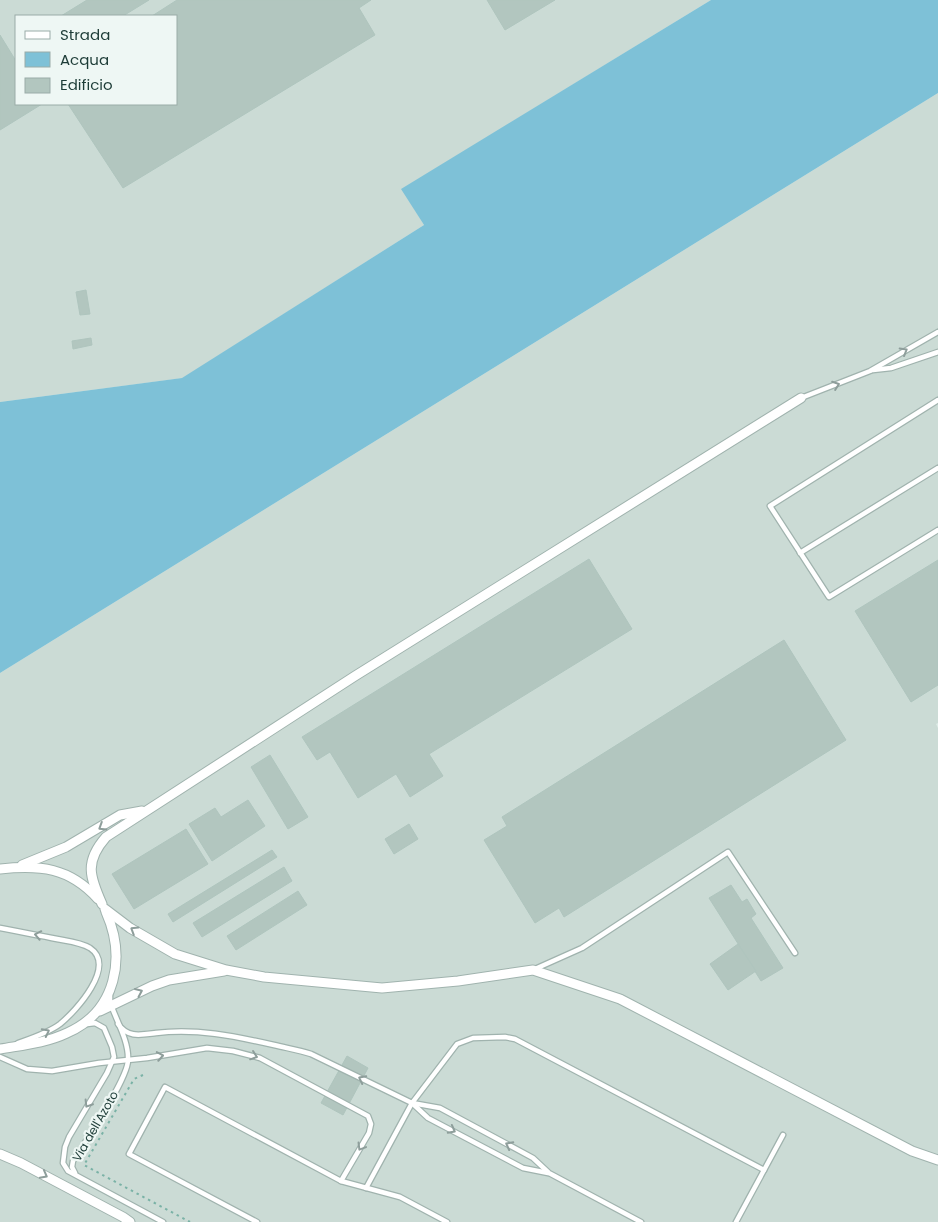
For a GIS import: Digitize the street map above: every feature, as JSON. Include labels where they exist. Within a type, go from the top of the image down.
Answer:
[{"type":"street","points":[[0,1048],[50,1040],[78,1028],[103,1003],[113,980],[117,955],[116,944],[111,922],[90,872],[96,852],[106,837],[355,676],[801,398]]},
{"type":"street","points":[[15,868],[66,847],[120,815],[147,810]]},
{"type":"street","points":[[0,869],[46,868],[68,875],[80,882],[104,907],[130,928],[175,954],[226,970],[264,977],[382,988],[458,981],[533,970],[620,999],[912,1151],[938,1160]]},
{"type":"street","points":[[95,1013],[111,1004],[169,980],[226,970]]},
{"type":"street","points":[[0,1154],[47,1176],[130,1222]]},
{"type":"lane","points":[[801,398],[870,371],[938,332]]},
{"type":"lane","points":[[870,371],[891,368],[938,352]]},
{"type":"lane","points":[[938,400],[770,506],[829,597],[938,530]]},
{"type":"lane","points":[[800,553],[938,468]]},
{"type":"lane","points":[[533,970],[582,948],[728,852],[796,953]]},
{"type":"lane","points":[[0,928],[86,946],[97,955],[99,965],[91,989],[70,1015],[33,1038],[0,1048]]},
{"type":"lane","points":[[113,980],[111,1004],[127,1046],[128,1060]]},
{"type":"lane","points":[[78,1028],[91,1023],[104,1028],[112,1047],[113,1062]]},
{"type":"lane","points":[[118,1024],[127,1033],[136,1035],[199,1032],[230,1036],[311,1054],[412,1103],[440,1108],[533,1158],[549,1173],[641,1222]]},
{"type":"lane","points":[[366,1188],[412,1103],[457,1044],[462,1041],[490,1037],[515,1039],[764,1170]]},
{"type":"lane","points":[[0,1057],[22,1067],[39,1071],[52,1071],[206,1048],[246,1053],[266,1061],[364,1112],[368,1116],[371,1124],[369,1133],[341,1181]]},
{"type":"lane","name":"Via dell'Azoto","points":[[78,1176],[72,1170],[73,1161],[123,1076],[128,1060]]},
{"type":"lane","name":"Via dell'Azoto","points":[[78,1176],[68,1170],[62,1163],[65,1147],[74,1127],[113,1062]]},
{"type":"lane","points":[[257,1222],[129,1154],[165,1087],[341,1181],[400,1197],[447,1222]]},
{"type":"lane","points":[[412,1103],[428,1118],[522,1168],[549,1173]]},
{"type":"lane","points":[[736,1222],[783,1135]]},
{"type":"lane","points":[[78,1176],[163,1222]]},
{"type":"shaded area","points":[[0,0],[711,0],[402,189],[424,225],[183,378],[0,402]]},
{"type":"shaded area","points":[[938,93],[938,723],[936,724],[938,728],[938,1222],[0,1222],[0,673]]},
{"type":"water","points":[[711,0],[938,0],[938,93],[0,673],[0,402],[182,378],[424,225],[401,189]]},
{"type":"building","points":[[87,0],[149,0],[125,15],[63,15]]},
{"type":"building","points":[[177,0],[371,0],[359,8],[375,35],[123,188],[69,105],[178,105],[178,15],[154,15]]},
{"type":"building","points":[[487,0],[555,0],[505,30]]},
{"type":"building","points":[[0,35],[15,59],[15,105],[40,105],[0,130]]},
{"type":"building","points":[[86,290],[90,314],[80,315],[76,292]]},
{"type":"building","points":[[91,338],[92,345],[73,349],[72,341]]},
{"type":"building","points":[[589,559],[632,629],[429,754],[443,776],[410,797],[396,774],[358,798],[330,752],[317,760],[302,737]]},
{"type":"building","points":[[938,560],[938,685],[911,702],[855,611]]},
{"type":"building","points":[[784,640],[846,740],[564,917],[559,908],[535,923],[484,840],[507,826],[502,817]]},
{"type":"building","points":[[270,755],[308,817],[288,829],[251,767]]},
{"type":"building","points":[[248,800],[265,826],[212,861],[189,824],[215,808],[221,817]]},
{"type":"building","points":[[409,824],[418,839],[394,854],[385,839]]},
{"type":"building","points":[[186,829],[208,864],[134,909],[112,874]]},
{"type":"building","points":[[272,850],[277,857],[173,922],[168,914]]},
{"type":"building","points":[[284,867],[292,881],[202,937],[193,923]]},
{"type":"building","points":[[731,885],[742,902],[747,899],[756,914],[751,918],[783,968],[761,981],[751,965],[746,969],[736,954],[742,950],[709,898]]},
{"type":"building","points":[[298,891],[307,905],[236,950],[227,936]]},
{"type":"building","points":[[738,944],[756,971],[728,990],[710,964]]},
{"type":"building","points":[[347,1056],[368,1068],[343,1115],[321,1103]]}]
